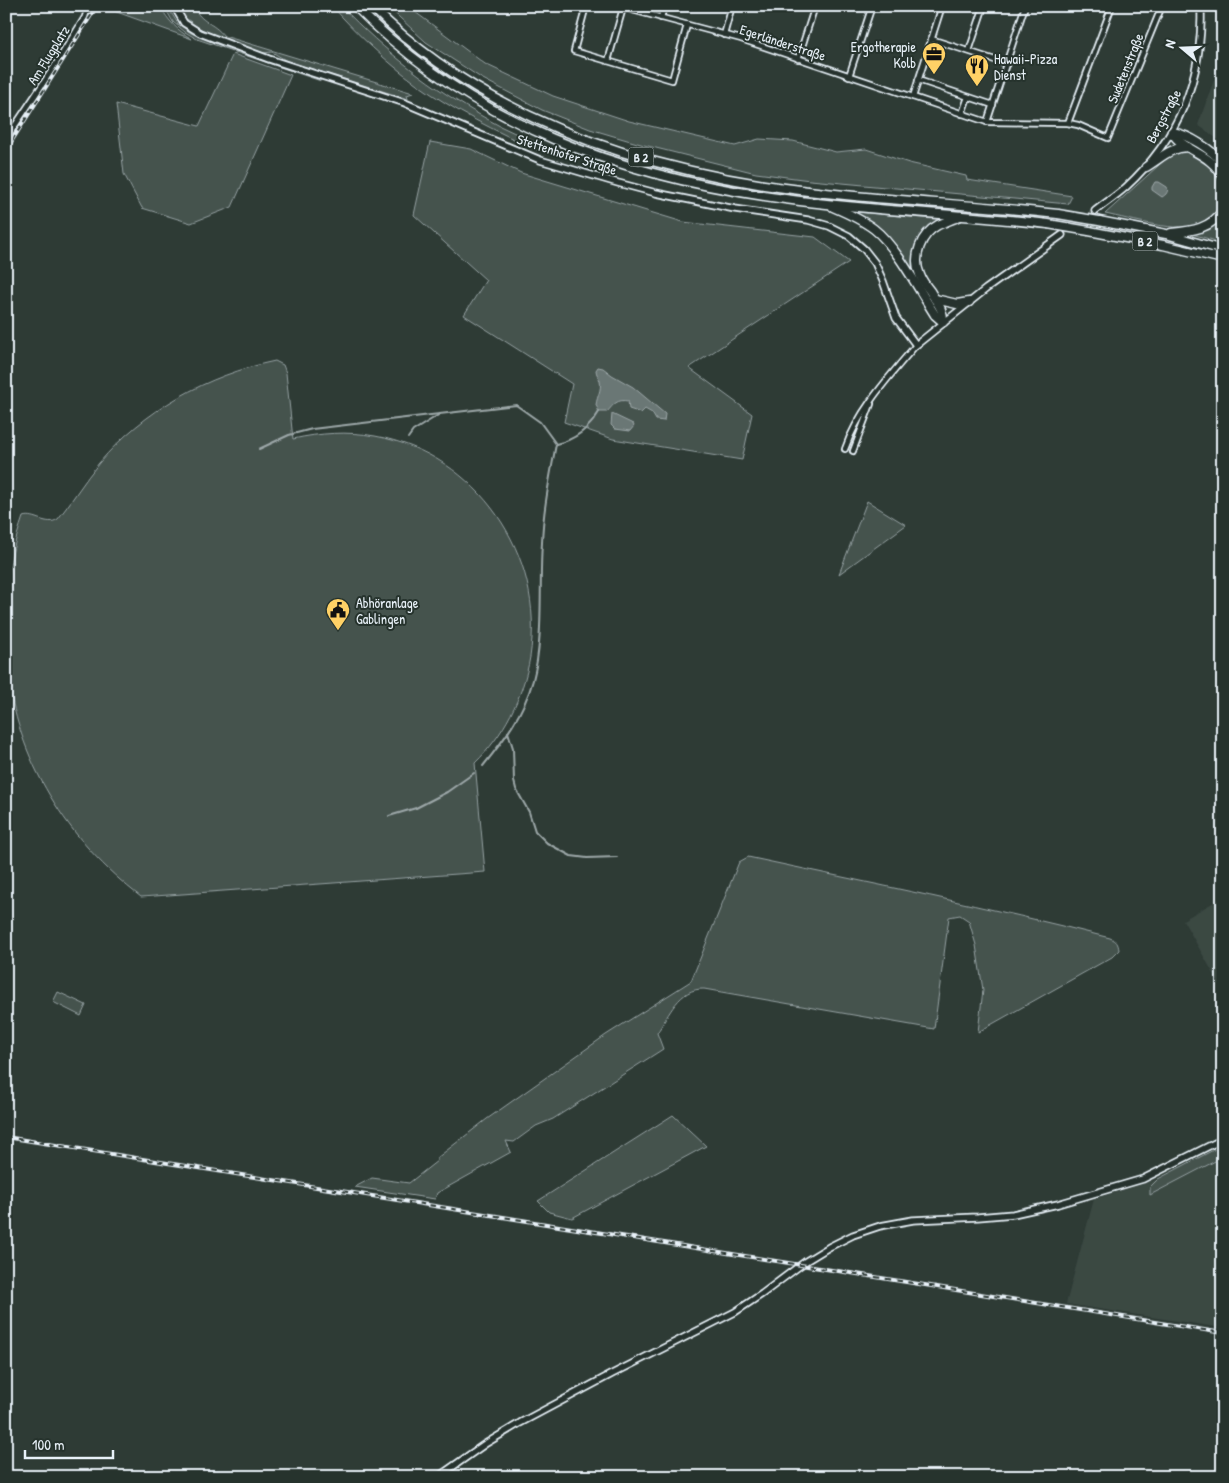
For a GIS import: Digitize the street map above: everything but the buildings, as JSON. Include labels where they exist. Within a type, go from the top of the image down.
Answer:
[{"type":"highway","name":"B 2","points":[[355,6],[396,45],[451,86],[502,116],[546,136],[619,162],[681,180],[754,194],[826,204],[1048,224],[1156,243],[1223,260]]},
{"type":"highway","name":"B 2","points":[[371,6],[399,32],[437,62],[491,97],[571,134],[640,157],[710,174],[794,189],[1058,214],[1166,234],[1223,250]]},
{"type":"highway","points":[[1172,132],[1179,142],[1212,161],[1223,177]]},
{"type":"highway","points":[[1172,132],[1183,135],[1212,152],[1223,162]]},
{"type":"highway","points":[[1146,167],[1169,151],[1188,147]]},
{"type":"highway","name":"B 2","points":[[826,204],[861,220],[876,230],[890,244],[935,315],[943,322]]},
{"type":"highway","name":"B 2","points":[[1166,234],[1190,231],[1207,226],[1223,210]]},
{"type":"highway","name":"B 2","points":[[943,322],[942,310],[920,276],[918,252],[930,230],[962,215]]},
{"type":"highway","points":[[934,299],[956,304],[969,302]]},
{"type":"street","name":"Am Flugplatz","points":[[6,139],[85,17],[88,6]]},
{"type":"street","name":"Stettenhofer Straße","points":[[174,6],[184,23],[200,33],[269,59],[405,103],[540,160],[618,184],[656,193],[735,209],[808,220],[829,226],[849,236],[864,249],[875,263],[896,318],[916,345]]},
{"type":"street","points":[[586,6],[574,51],[672,80],[688,25]]},
{"type":"street","name":"Egerländerstraße","points":[[617,6],[724,35],[798,58],[987,122],[1068,123],[1078,125],[1108,138]]},
{"type":"street","points":[[661,18],[664,6]]},
{"type":"street","points":[[724,35],[732,6]]},
{"type":"street","points":[[798,58],[815,6]]},
{"type":"street","points":[[849,76],[872,6]]},
{"type":"street","points":[[913,97],[942,6]]},
{"type":"street","points":[[969,51],[984,6]]},
{"type":"street","points":[[987,122],[1026,6]]},
{"type":"street","points":[[1068,123],[1112,6]]},
{"type":"street","name":"Sudetenstraße","points":[[1108,138],[1162,6]]},
{"type":"street","points":[[1192,6],[1223,6]]},
{"type":"street","name":"Bergstraße","points":[[1095,211],[1124,189],[1146,167],[1172,132],[1182,112],[1195,75],[1201,34],[1201,7]]},
{"type":"street","points":[[608,61],[623,8]]},
{"type":"street","points":[[931,39],[1007,64]]},
{"type":"street","points":[[918,80],[992,105]]},
{"type":"street","points":[[962,114],[968,97]]},
{"type":"street","points":[[845,449],[854,425],[862,412],[916,345],[969,302],[1062,235]]},
{"type":"street","points":[[853,451],[872,401]]},
{"type":"street","points":[[438,1477],[486,1444],[538,1413],[735,1312],[806,1261],[853,1235],[880,1226],[913,1220],[1013,1214],[1058,1204],[1143,1179],[1223,1139]]},
{"type":"shaded area","points":[[100,6],[160,6],[174,25],[192,39]]},
{"type":"shaded area","points":[[164,6],[167,6],[178,24],[191,33],[233,51],[244,52],[274,65],[319,78],[321,81],[197,39],[173,22]]},
{"type":"shaded area","points":[[179,6],[193,6],[204,20],[224,36],[413,93],[407,95],[408,99],[287,61],[272,52],[263,53],[202,30],[184,17]]},
{"type":"shaded area","points":[[332,6],[341,6],[392,54],[428,82],[493,123],[540,144],[537,150],[460,112],[431,94],[372,47]]},
{"type":"shaded area","points":[[387,6],[407,6],[485,64],[553,96],[629,121],[735,146],[759,139],[793,141],[836,152],[866,149],[909,163],[966,176],[967,180],[1072,196],[1068,204],[810,180],[756,173],[644,145],[590,129],[542,110],[481,78],[426,42]]},
{"type":"shaded area","points":[[1218,6],[1223,6],[1223,143],[1198,125],[1215,77]]},
{"type":"shaded area","points":[[233,54],[291,75],[232,207],[191,223],[142,208],[124,174],[116,104],[199,126]]},
{"type":"shaded area","points":[[430,142],[471,149],[521,173],[683,222],[815,237],[849,262],[689,368],[752,414],[742,460],[613,439],[564,422],[572,384],[464,315],[486,280],[414,215]]},
{"type":"shaded area","points":[[1184,150],[1208,163],[1221,181],[1221,203],[1209,220],[1193,227],[1168,227],[1105,214],[1169,156]]},
{"type":"shaded area","points":[[1155,182],[1159,182],[1167,187],[1167,193],[1162,197],[1152,190]]},
{"type":"shaded area","points":[[856,212],[945,220],[917,243],[923,287],[932,300],[930,301],[897,250],[856,215]]},
{"type":"shaded area","points":[[1223,214],[1223,243],[1192,234],[1200,232]]},
{"type":"shaded area","points":[[275,361],[283,365],[286,373],[293,439],[313,435],[344,433],[375,436],[412,447],[445,464],[474,487],[497,515],[515,547],[527,582],[532,619],[530,657],[523,686],[511,714],[495,740],[475,763],[485,872],[141,897],[91,851],[69,824],[50,796],[34,766],[21,734],[12,701],[6,658],[6,598],[9,569],[17,534],[23,517],[27,516],[49,522],[58,519],[99,463],[117,444],[157,411],[201,385],[225,375]]},
{"type":"shaded area","points":[[598,367],[603,368],[633,387],[665,414],[664,421],[656,420],[652,413],[645,409],[641,413],[629,409],[628,401],[618,401],[607,412],[599,412],[596,405],[600,387],[596,371]]},
{"type":"shaded area","points":[[612,414],[634,426],[630,431],[615,429],[611,425]]},
{"type":"shaded area","points":[[867,501],[906,525],[839,574]]},
{"type":"shaded area","points":[[748,857],[1020,916],[1110,938],[1117,942],[1119,950],[1112,957],[978,1032],[983,990],[976,945],[969,921],[960,915],[949,917],[934,1029],[704,989],[695,990],[681,998],[657,1033],[663,1049],[553,1119],[536,1126],[514,1142],[506,1141],[511,1152],[437,1193],[435,1199],[355,1187],[372,1178],[409,1183],[437,1161],[437,1158],[487,1119],[606,1035],[691,981],[739,862]]},
{"type":"shaded area","points":[[1223,897],[1223,990],[1183,920]]},
{"type":"shaded area","points":[[58,992],[86,1005],[81,1016],[53,1002]]},
{"type":"shaded area","points":[[673,1115],[706,1146],[572,1218],[549,1212],[538,1201]]},
{"type":"shaded area","points":[[1223,1145],[1223,1157],[1150,1195],[1150,1187],[1158,1179]]},
{"type":"shaded area","points":[[1223,1157],[1223,1328],[1066,1304],[1094,1199],[1158,1179],[1150,1187],[1151,1194]]},
{"type":"waterway","points":[[259,449],[289,435],[312,429],[516,405],[540,422],[556,444],[544,518],[539,647],[533,680],[519,715],[483,766]]},
{"type":"waterway","points":[[556,444],[569,440],[580,433],[591,424],[599,412]]},
{"type":"waterway","points":[[408,438],[413,431],[440,414]]},
{"type":"waterway","points":[[508,732],[513,748],[516,789],[529,812],[535,831],[547,843],[571,856],[587,858],[617,857]]},
{"type":"waterway","points":[[389,816],[416,808],[447,792],[474,773]]},
{"type":"tunnel","points":[[1062,235],[1095,211]]},
{"type":"railway","points":[[6,150],[97,6]]},
{"type":"railway","points":[[6,1137],[1223,1333]]},
{"type":"place","name":"Ergotherapie Kolb","points":[[934,75]]},
{"type":"place","name":"Hawaii-Pizza Dienst","points":[[977,87]]},
{"type":"place","name":"Abhöranlage Gablingen","points":[[338,631]]}]
